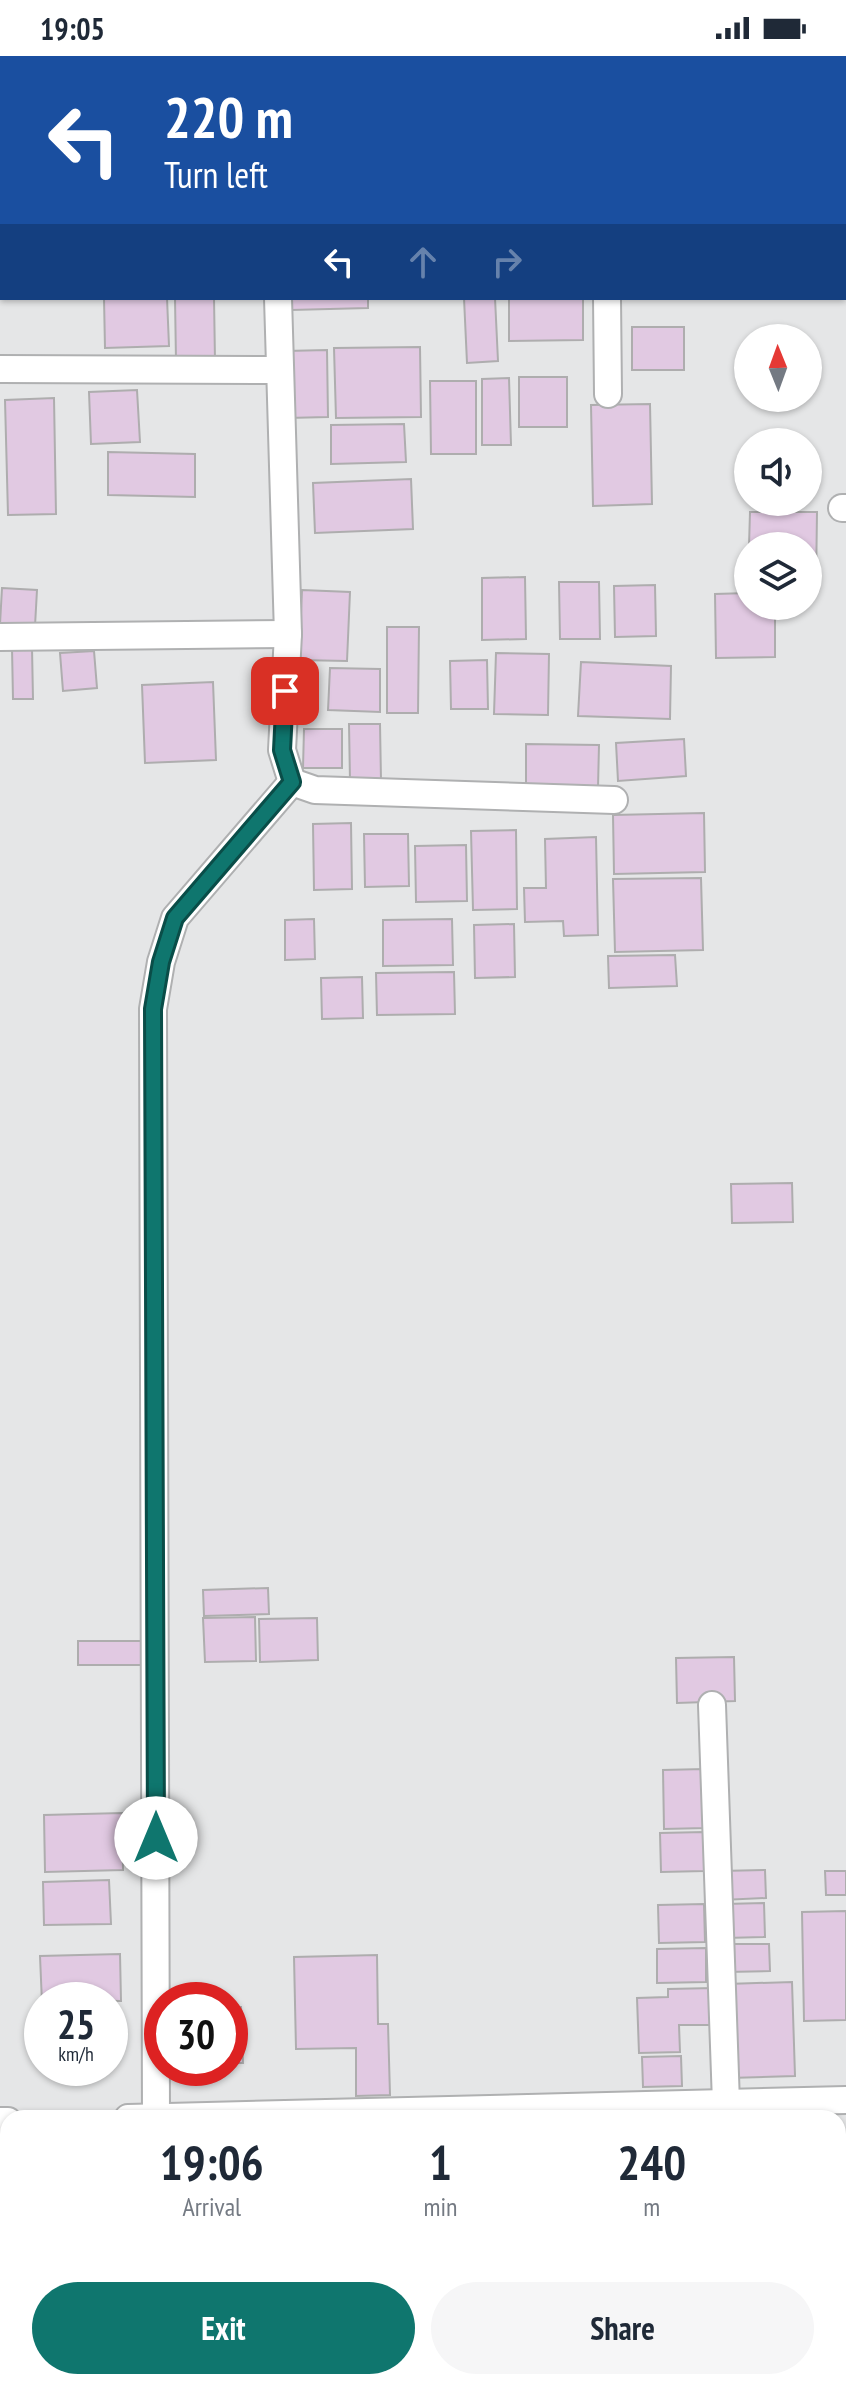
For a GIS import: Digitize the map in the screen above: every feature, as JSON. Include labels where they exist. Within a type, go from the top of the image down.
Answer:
[{"type":"street","points":[[278,300],[288,634],[282,750],[292,782]]},
{"type":"street","points":[[607,300],[608,394]]},
{"type":"street","points":[[0,369],[280,370]]},
{"type":"street","points":[[0,637],[288,634]]},
{"type":"street","points":[[292,782],[315,790],[614,800]]},
{"type":"street","points":[[156,2110],[153,1009],[161,962],[175,918],[292,782]]},
{"type":"street","points":[[712,1705],[726,2103]]},
{"type":"street","points":[[441,2110],[846,2100]]},
{"type":"building","points":[[104,300],[167,300],[169,346],[105,348]]},
{"type":"building","points":[[175,300],[214,300],[215,361],[176,361]]},
{"type":"building","points":[[291,300],[368,300],[368,308],[291,310]]},
{"type":"building","points":[[464,300],[495,300],[498,361],[467,363]]},
{"type":"building","points":[[509,300],[583,300],[583,340],[509,341]]},
{"type":"building","points":[[632,327],[684,327],[684,370],[632,370]]},
{"type":"building","points":[[420,347],[421,417],[336,418],[334,348]]},
{"type":"building","points":[[327,350],[328,417],[287,418],[286,351]]},
{"type":"building","points":[[519,377],[567,377],[567,427],[519,427]]},
{"type":"building","points":[[509,378],[511,445],[482,445],[482,379]]},
{"type":"building","points":[[430,381],[476,381],[476,454],[431,454]]},
{"type":"building","points":[[137,390],[140,442],[91,444],[89,392]]},
{"type":"building","points":[[54,398],[56,514],[8,515],[5,400]]},
{"type":"building","points":[[650,404],[652,504],[593,506],[591,405]]},
{"type":"building","points":[[404,424],[406,462],[331,464],[331,425]]},
{"type":"building","points":[[108,452],[195,454],[195,497],[108,495]]},
{"type":"building","points":[[411,479],[413,529],[315,533],[313,483]]},
{"type":"building","points":[[750,516],[817,516],[817,532],[749,532]]},
{"type":"building","points":[[525,577],[526,639],[482,640],[482,578]]},
{"type":"building","points":[[559,582],[599,582],[600,639],[560,639]]},
{"type":"building","points":[[655,585],[656,636],[615,637],[614,586]]},
{"type":"building","points":[[2,588],[37,590],[35,626],[0,624]]},
{"type":"building","points":[[302,590],[350,592],[347,661],[299,660]]},
{"type":"building","points":[[734,593],[734,620],[775,620],[775,657],[716,658],[715,594]]},
{"type":"building","points":[[387,627],[419,627],[418,713],[387,713]]},
{"type":"building","points":[[12,648],[32,648],[33,699],[13,699]]},
{"type":"building","points":[[94,651],[97,688],[63,691],[60,653]]},
{"type":"building","points":[[496,653],[549,654],[548,715],[494,714]]},
{"type":"building","points":[[487,660],[488,709],[451,709],[450,661]]},
{"type":"building","points":[[581,662],[671,666],[670,719],[578,716]]},
{"type":"building","points":[[330,668],[380,669],[380,712],[328,710]]},
{"type":"building","points":[[213,682],[216,760],[145,763],[142,685]]},
{"type":"building","points":[[349,724],[380,724],[381,780],[350,781]]},
{"type":"building","points":[[304,729],[342,729],[342,768],[303,768]]},
{"type":"building","points":[[684,739],[686,776],[618,781],[616,743]]},
{"type":"building","points":[[526,744],[599,745],[598,788],[526,787]]},
{"type":"building","points":[[704,813],[705,872],[614,874],[613,815]]},
{"type":"building","points":[[351,823],[352,889],[314,890],[313,824]]},
{"type":"building","points":[[516,830],[517,909],[473,910],[471,831]]},
{"type":"building","points":[[364,834],[408,834],[409,886],[365,887]]},
{"type":"building","points":[[596,837],[598,935],[564,936],[563,921],[525,922],[524,888],[546,888],[545,839]]},
{"type":"building","points":[[466,845],[467,901],[416,902],[415,846]]},
{"type":"building","points":[[701,878],[703,950],[615,952],[613,879]]},
{"type":"building","points":[[314,919],[315,959],[285,960],[285,920]]},
{"type":"building","points":[[452,919],[453,965],[383,966],[383,920]]},
{"type":"building","points":[[514,924],[515,977],[475,978],[474,925]]},
{"type":"building","points":[[675,955],[677,986],[609,988],[608,956]]},
{"type":"building","points":[[454,972],[455,1014],[377,1015],[376,973]]},
{"type":"building","points":[[362,977],[363,1018],[322,1019],[321,978]]},
{"type":"building","points":[[792,1183],[793,1222],[732,1223],[731,1184]]},
{"type":"building","points":[[268,1588],[269,1614],[204,1616],[203,1590]]},
{"type":"building","points":[[255,1617],[256,1661],[205,1662],[203,1618]]},
{"type":"building","points":[[317,1618],[318,1660],[260,1662],[259,1619]]},
{"type":"building","points":[[78,1641],[142,1641],[142,1665],[78,1665]]},
{"type":"building","points":[[734,1657],[735,1701],[677,1703],[676,1658]]},
{"type":"building","points":[[704,1769],[705,1828],[664,1829],[663,1770]]},
{"type":"building","points":[[122,1813],[123,1870],[45,1872],[44,1815]]},
{"type":"building","points":[[704,1832],[704,1871],[661,1872],[660,1833]]},
{"type":"building","points":[[765,1870],[766,1898],[722,1900],[721,1871]]},
{"type":"building","points":[[825,1871],[846,1871],[846,1895],[826,1895]]},
{"type":"building","points":[[109,1880],[111,1924],[44,1925],[43,1882]]},
{"type":"building","points":[[764,1903],[765,1937],[725,1938],[725,1904]]},
{"type":"building","points":[[704,1904],[705,1942],[659,1943],[658,1905]]},
{"type":"building","points":[[846,1911],[846,2020],[804,2021],[802,1912]]},
{"type":"building","points":[[725,1944],[769,1944],[770,1971],[726,1972]]},
{"type":"building","points":[[706,1948],[706,1982],[657,1983],[657,1949]]},
{"type":"building","points":[[120,1954],[121,1982],[41,1982],[40,1956]]},
{"type":"building","points":[[377,1955],[378,2024],[388,2024],[390,2095],[356,2096],[356,2048],[296,2049],[294,1957]]},
{"type":"building","points":[[792,1982],[795,2076],[729,2078],[727,1984]]},
{"type":"building","points":[[714,1988],[715,2025],[679,2025],[680,2052],[639,2053],[637,1998],[668,1997],[668,1989]]},
{"type":"building","points":[[681,2056],[682,2086],[643,2087],[642,2057]]},
{"type":"route","points":[[156,1838],[153,1009],[161,962],[175,918],[292,782],[282,750],[285,691]]}]
